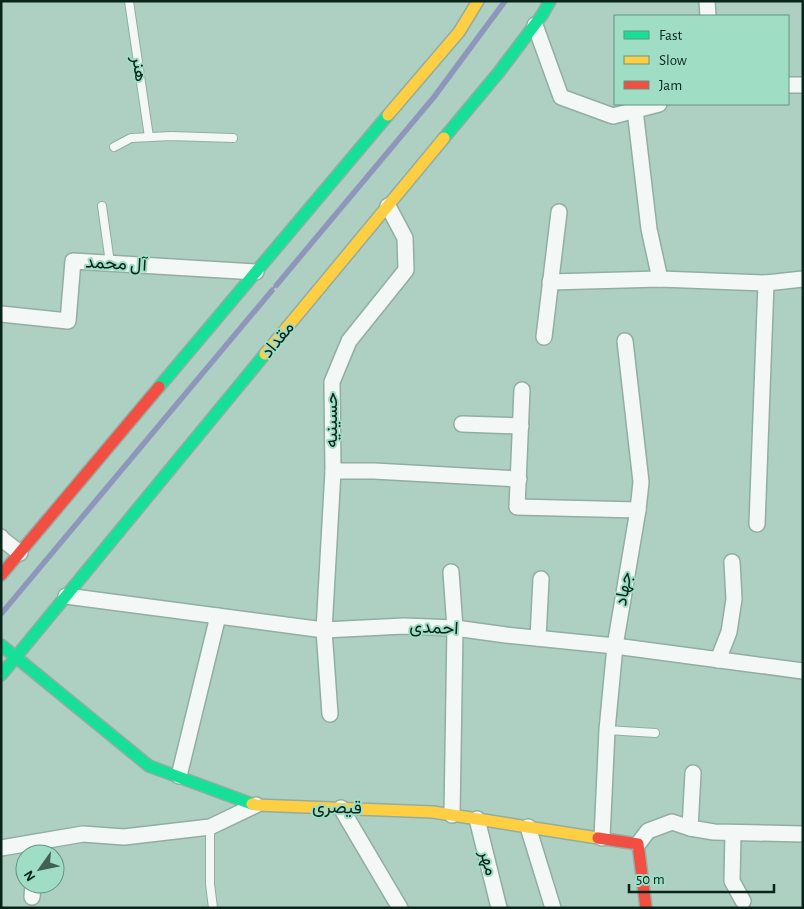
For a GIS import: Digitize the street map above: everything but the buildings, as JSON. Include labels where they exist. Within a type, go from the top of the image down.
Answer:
[{"type":"main road","points":[[1,575],[459,32],[478,1]]},
{"type":"main road","name":"مقداد","points":[[1,675],[499,72],[536,25],[550,1]]},
{"type":"main road","name":"قیصری","points":[[1,645],[149,766],[256,806],[433,812],[638,844]]},
{"type":"main road","points":[[638,844],[646,908]]},
{"type":"street","points":[[707,1],[708,15]]},
{"type":"street","points":[[536,25],[562,97],[613,116],[655,105]]},
{"type":"street","points":[[789,85],[803,85]]},
{"type":"street","points":[[635,110],[649,228],[660,279]]},
{"type":"street","name":"حسینیه","points":[[330,714],[324,630],[333,471],[332,382],[349,341],[406,270],[404,238],[388,206]]},
{"type":"street","points":[[544,337],[559,212]]},
{"type":"street","name":"آل محمد","points":[[1,314],[68,321],[73,261],[256,272]]},
{"type":"street","points":[[550,282],[660,279],[766,283],[803,279]]},
{"type":"street","points":[[757,524],[766,283]]},
{"type":"street","name":"جهاد","points":[[602,838],[607,730],[615,646],[641,482],[625,341]]},
{"type":"street","points":[[522,390],[517,507],[638,510]]},
{"type":"street","points":[[462,424],[521,426]]},
{"type":"street","points":[[333,471],[374,471],[518,479]]},
{"type":"street","points":[[1,537],[20,553]]},
{"type":"street","points":[[718,660],[729,632],[734,599],[732,562]]},
{"type":"street","points":[[451,572],[455,628],[452,815]]},
{"type":"street","points":[[538,638],[541,579]]},
{"type":"street","name":"احمدی","points":[[66,596],[324,630],[404,626],[455,628],[615,646],[803,671]]},
{"type":"street","points":[[179,776],[218,616]]},
{"type":"street","points":[[690,828],[693,773]]},
{"type":"street","points":[[48,844],[83,834],[124,837],[210,827],[256,806]]},
{"type":"street","points":[[341,808],[400,908]]},
{"type":"street","name":"مهر","points":[[477,819],[499,908]]},
{"type":"street","points":[[638,844],[648,831],[672,822],[690,828],[714,832],[803,834]]},
{"type":"street","points":[[528,827],[553,908]]},
{"type":"street","points":[[733,832],[732,881],[743,901]]},
{"type":"street","points":[[1,848],[15,848]]},
{"type":"lane","name":"هنر","points":[[128,1],[149,137]]},
{"type":"lane","points":[[114,147],[131,138],[171,136],[233,138]]},
{"type":"lane","points":[[102,206],[110,263]]},
{"type":"lane","points":[[607,730],[655,733]]},
{"type":"lane","points":[[210,827],[210,884],[213,908]]},
{"type":"path","points":[[256,272],[301,311]]},
{"type":"waterway","points":[[1,614],[434,97],[505,1]]},
{"type":"traffic: fast","points":[[444,138],[499,72],[542,15],[550,1]]},
{"type":"traffic: fast","points":[[159,387],[388,115]]},
{"type":"traffic: fast","points":[[1,675],[265,354]]},
{"type":"traffic: fast","points":[[1,645],[149,766],[252,804]]},
{"type":"traffic: slow","points":[[388,115],[459,32],[478,1]]},
{"type":"traffic: slow","points":[[265,354],[444,138]]},
{"type":"traffic: slow","points":[[252,804],[433,812],[598,838]]},
{"type":"traffic: jam","points":[[1,575],[159,387]]},
{"type":"traffic: jam","points":[[598,838],[638,844],[646,908]]}]
